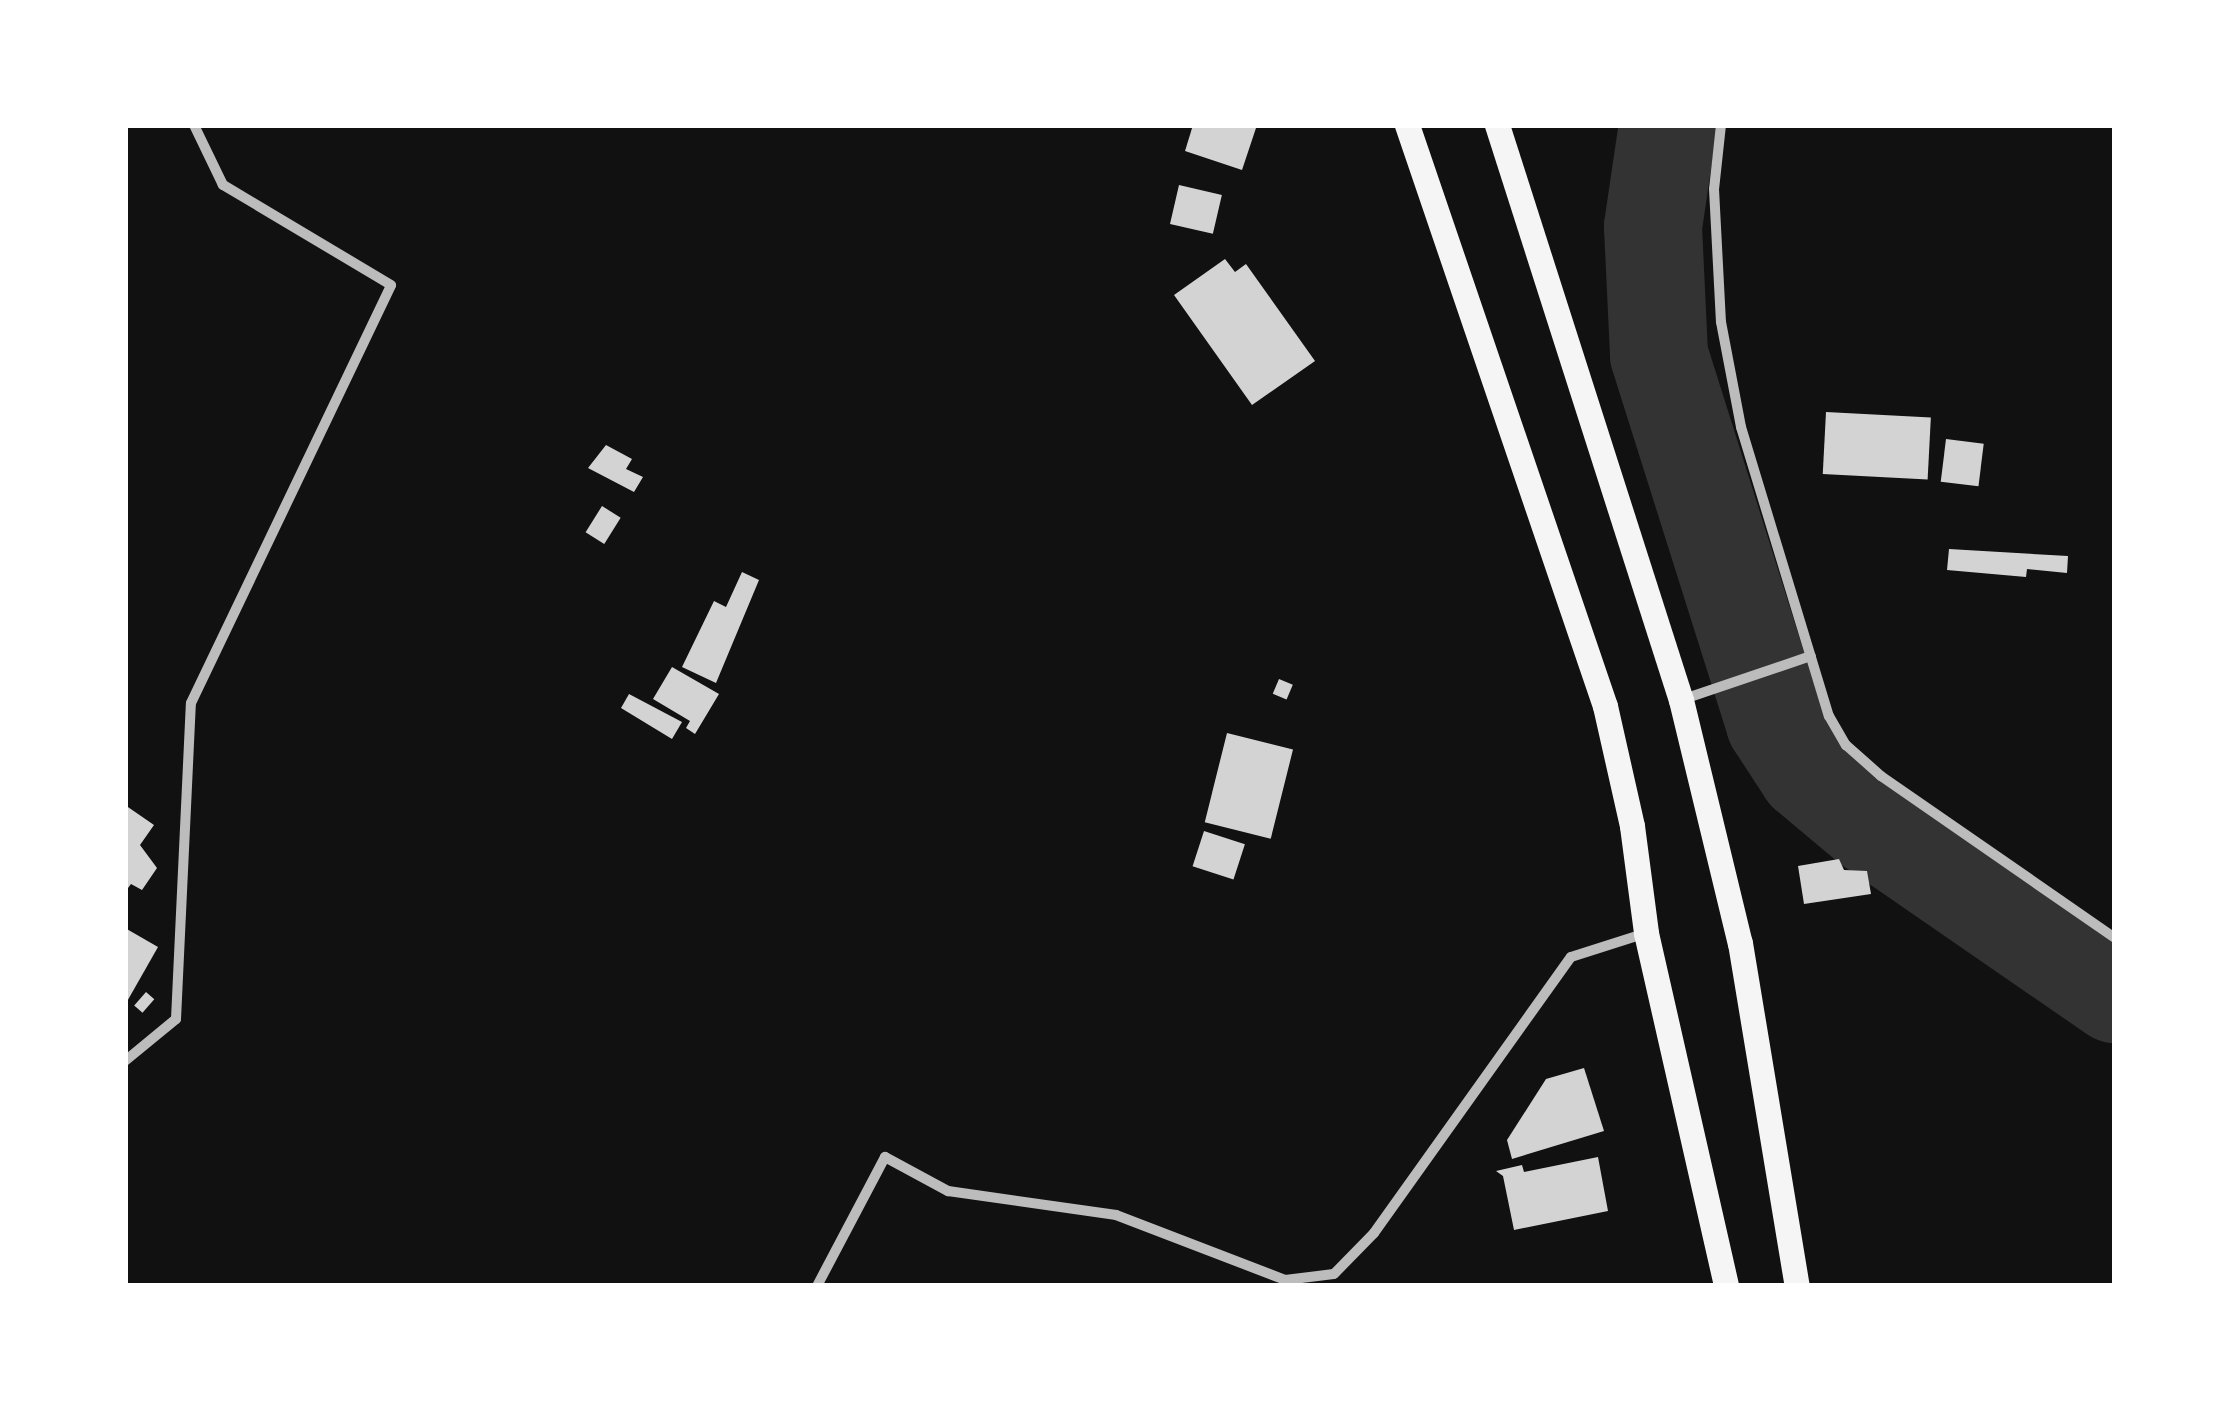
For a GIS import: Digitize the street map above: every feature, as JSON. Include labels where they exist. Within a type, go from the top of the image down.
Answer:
[{"type":"main road","points":[[1407,125],[1605,706],[1632,826],[1646,933],[1726,1286]]},
{"type":"main road","points":[[1497,125],[1680,700],[1740,943],[1798,1286]]},
{"type":"street","points":[[125,1061],[176,1019],[192,704],[391,286],[223,185],[194,125]]},
{"type":"street","points":[[1721,125],[1714,189],[1721,322],[1741,428],[1810,656],[1846,745],[1881,776],[2115,938]]},
{"type":"street","points":[[1680,700],[1810,656]]},
{"type":"street","points":[[817,1286],[885,1157],[948,1191],[1116,1215],[1285,1280],[1334,1274],[1374,1232],[1571,957],[1646,933]]},
{"type":"building","points":[[1193,125],[1257,125],[1242,170],[1185,151]]},
{"type":"building","points":[[1179,185],[1222,195],[1213,234],[1170,224]]},
{"type":"building","points":[[1225,259],[1235,272],[1246,264],[1315,361],[1252,405],[1174,295]]},
{"type":"building","points":[[1826,412],[1931,417],[1928,479],[1823,474]]},
{"type":"building","points":[[1946,439],[1984,444],[1978,486],[1941,482]]},
{"type":"building","points":[[606,445],[632,459],[626,469],[643,477],[634,492],[588,468]]},
{"type":"building","points":[[602,506],[621,518],[604,544],[586,532]]},
{"type":"building","points":[[1949,549],[2068,556],[2067,573],[2027,569],[2026,577],[1947,570]]},
{"type":"building","points":[[742,572],[759,580],[716,683],[682,667],[714,601],[726,607]]},
{"type":"building","points":[[672,667],[719,694],[695,734],[686,728],[690,721],[653,699]]},
{"type":"building","points":[[1279,679],[1293,685],[1287,700],[1273,694]]},
{"type":"building","points":[[629,694],[682,722],[672,739],[621,708]]},
{"type":"building","points":[[1227,733],[1293,749],[1271,839],[1205,822]]},
{"type":"building","points":[[125,805],[154,825],[140,845],[157,868],[142,890],[131,884],[125,892]]},
{"type":"building","points":[[1204,831],[1245,844],[1233,879],[1193,866]]},
{"type":"building","points":[[1839,859],[1844,870],[1867,871],[1871,894],[1804,904],[1798,866]]},
{"type":"building","points":[[125,928],[158,947],[125,1005]]},
{"type":"building","points":[[146,992],[154,999],[142,1013],[134,1006]]},
{"type":"building","points":[[1584,1068],[1604,1131],[1512,1159],[1507,1140],[1546,1079]]},
{"type":"building","points":[[1598,1157],[1608,1211],[1514,1230],[1503,1176],[1496,1171],[1522,1165],[1524,1172]]},
{"type":"waterway","points":[[1668,125],[1653,227],[1659,355],[1775,723],[1807,772],[1870,825],[2115,994]]}]
